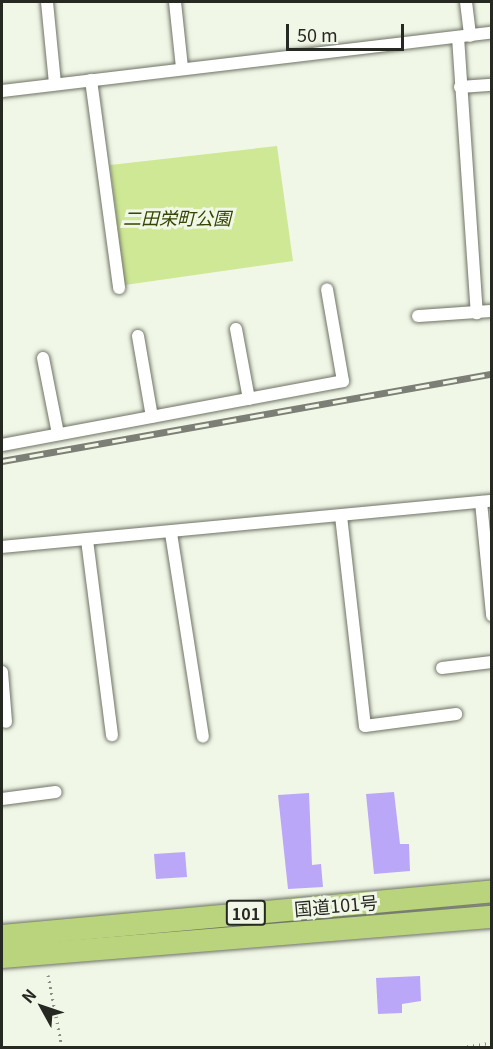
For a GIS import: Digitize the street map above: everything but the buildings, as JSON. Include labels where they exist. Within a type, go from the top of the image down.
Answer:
[{"type":"highway","name":"国道101号","points":[[2,936],[492,891]]},
{"type":"highway","name":"国道101号","points":[[2,957],[492,917]]},
{"type":"street","points":[[47,2],[55,84]]},
{"type":"street","points":[[175,2],[182,67]]},
{"type":"street","points":[[466,2],[460,87],[477,313]]},
{"type":"street","points":[[2,91],[182,67],[492,33]]},
{"type":"street","points":[[91,80],[119,288]]},
{"type":"street","points":[[460,87],[492,84]]},
{"type":"street","points":[[2,445],[343,381],[327,289]]},
{"type":"street","points":[[418,316],[492,311]]},
{"type":"street","points":[[236,329],[249,399]]},
{"type":"street","points":[[138,336],[152,417]]},
{"type":"street","points":[[43,358],[58,434]]},
{"type":"street","points":[[2,547],[486,502],[492,615]]},
{"type":"street","points":[[341,516],[365,726],[456,714]]},
{"type":"street","points":[[171,532],[203,737]]},
{"type":"street","points":[[87,540],[112,735]]},
{"type":"street","points":[[442,668],[492,662]]},
{"type":"street","points":[[2,672],[6,722]]},
{"type":"street","points":[[2,799],[56,792]]},
{"type":"path","points":[[48,975],[62,1047]]},
{"type":"path","points":[[455,1047],[492,1043]]},
{"type":"green space","name":"二田栄町公園","points":[[277,146],[293,261],[125,285],[110,165]]},
{"type":"railway","points":[[2,461],[492,374]]}]
